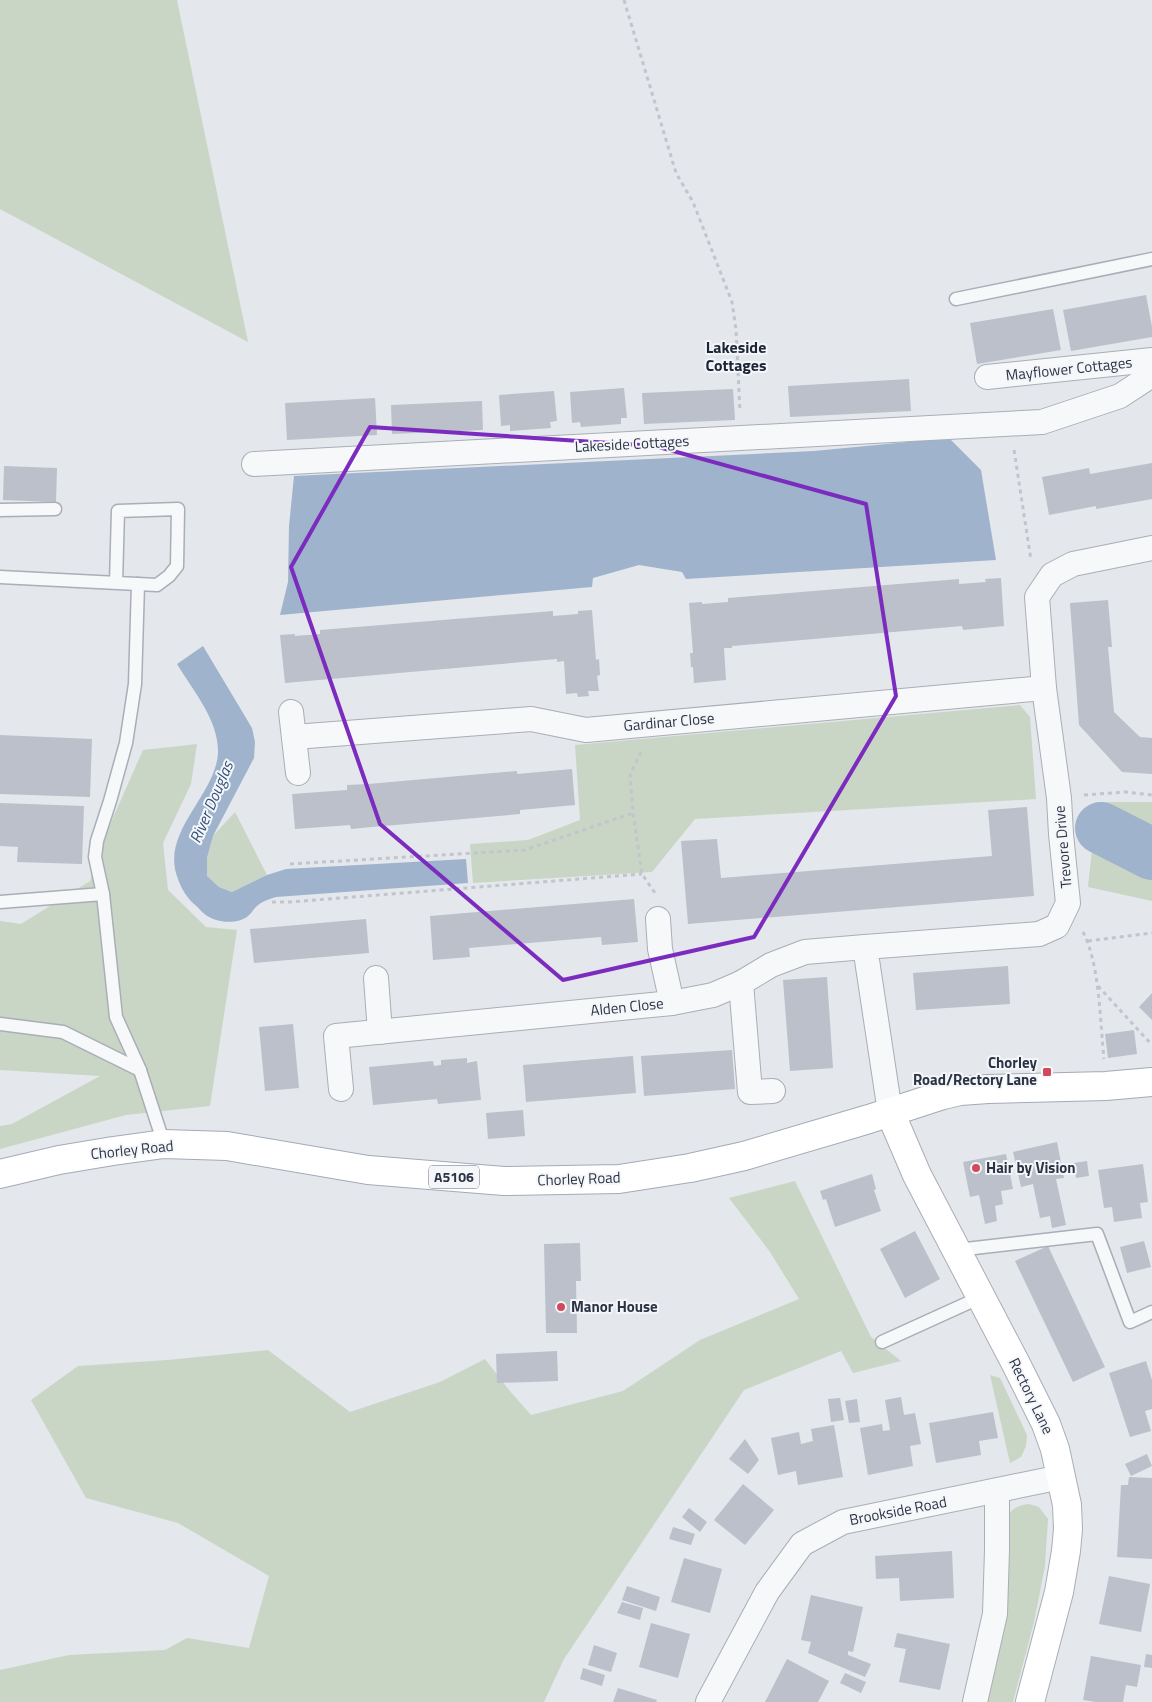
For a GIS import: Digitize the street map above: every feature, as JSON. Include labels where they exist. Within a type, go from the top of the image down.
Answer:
[{"type":"main road","name":"Chorley Road","points":[[0,1174],[58,1160],[113,1150],[164,1144],[227,1146],[368,1170],[504,1180],[619,1178],[690,1168],[744,1156],[788,1144],[943,1094],[988,1088],[1106,1086],[1152,1082]]},
{"type":"main road","name":"Rectory Lane","points":[[890,1112],[917,1175],[1046,1424],[1055,1449],[1067,1505],[1068,1530],[1066,1551],[1059,1592],[1030,1702]]},
{"type":"street","name":"Mayflower Cottages","points":[[987,377],[1152,360]]},
{"type":"street","name":"Mayflower Cottages","points":[[1010,424],[1042,422],[1120,396],[1152,375]]},
{"type":"street","name":"Lakeside Cottages","points":[[254,464],[1010,424]]},
{"type":"street","points":[[1037,597],[1052,575],[1073,564],[1152,548]]},
{"type":"street","name":"Trevore Drive","points":[[865,947],[1039,934],[1057,926],[1068,903],[1059,798],[1044,688],[1037,597]]},
{"type":"street","name":"Gardinar Close","points":[[294,736],[532,719],[586,730],[1044,688]]},
{"type":"street","points":[[292,712],[298,773]]},
{"type":"street","points":[[659,909],[660,949],[672,1003]]},
{"type":"street","points":[[865,947],[890,1112]]},
{"type":"street","name":"Alden Close","points":[[342,1089],[336,1036],[672,1003],[713,995],[741,983],[771,965],[805,952],[865,947]]},
{"type":"street","points":[[376,978],[380,1032]]},
{"type":"street","points":[[741,983],[750,1092],[773,1091]]},
{"type":"street","name":"Brookside Road","points":[[708,1702],[767,1592],[802,1544],[843,1522],[1061,1477]]},
{"type":"street","points":[[975,1702],[995,1614],[998,1550],[997,1491]]},
{"type":"lane","points":[[956,299],[1152,259]]},
{"type":"lane","points":[[0,510],[56,509]]},
{"type":"lane","points":[[0,577],[116,583],[158,585],[177,566],[178,509],[118,511],[116,583]]},
{"type":"lane","points":[[138,584],[135,684],[126,743],[97,842],[95,857],[103,894],[116,1018],[140,1070],[164,1144]]},
{"type":"lane","points":[[0,902],[103,894]]},
{"type":"lane","points":[[0,1024],[63,1032],[140,1070]]},
{"type":"lane","points":[[957,1250],[1097,1234],[1130,1322],[1152,1312]]},
{"type":"lane","points":[[882,1342],[981,1297]]},
{"type":"path","points":[[624,0],[676,173],[693,202],[732,302],[736,330],[741,438]]},
{"type":"path","points":[[1010,424],[1037,597]]},
{"type":"path","points":[[653,724],[630,775],[633,813],[642,874],[659,909]]},
{"type":"path","points":[[1059,798],[1126,792],[1152,795]]},
{"type":"path","points":[[290,864],[525,850],[633,813]]},
{"type":"path","points":[[272,902],[504,886],[642,874]]},
{"type":"path","points":[[1068,903],[1088,941],[1097,985],[1106,1086]]},
{"type":"path","points":[[1088,941],[1152,933]]},
{"type":"path","points":[[1097,985],[1152,1045]]},
{"type":"highlighted area","points":[[370,427],[655,446],[866,504],[896,696],[754,937],[563,980],[380,824],[291,567]]},
{"type":"green space","points":[[0,0],[177,0],[248,342],[0,209]]},
{"type":"green space","points":[[1020,705],[1030,717],[1036,799],[695,819],[652,872],[473,883],[470,844],[528,840],[580,820],[575,745]]},
{"type":"green space","points":[[197,744],[191,784],[163,843],[168,890],[206,927],[237,930],[210,1106],[126,1115],[0,1149],[0,1126],[12,1124],[100,1076],[0,1070],[0,921],[21,924],[90,881],[104,838],[143,750]]},
{"type":"green space","points":[[1097,802],[1152,802],[1152,901],[1088,887]]},
{"type":"green space","points":[[235,812],[267,875],[232,892],[219,887],[207,876],[207,858],[213,836]]},
{"type":"green space","points":[[795,1181],[871,1337],[901,1361],[853,1373],[841,1351],[744,1390],[564,1659],[544,1702],[0,1702],[0,1670],[69,1655],[165,1650],[187,1638],[249,1648],[269,1576],[178,1523],[86,1498],[31,1400],[78,1366],[268,1350],[350,1412],[440,1382],[485,1359],[531,1415],[623,1391],[700,1340],[799,1299],[770,1252],[729,1198]]},
{"type":"green space","points":[[990,1375],[1000,1378],[1027,1435],[1026,1446],[1021,1457],[1010,1463]]},
{"type":"green space","points":[[1029,1504],[1039,1507],[1048,1519],[1045,1566],[1034,1622],[1013,1702],[985,1702],[1008,1515],[1017,1507]]},
{"type":"water","points":[[949,438],[981,470],[996,560],[686,579],[682,572],[639,565],[593,578],[592,587],[280,615],[288,582],[289,526],[294,476],[814,451]]},
{"type":"water","points":[[203,646],[252,728],[255,742],[254,758],[213,836],[207,858],[207,876],[219,887],[232,892],[267,875],[286,869],[466,859],[468,883],[276,897],[260,904],[244,919],[229,922],[218,921],[203,913],[189,899],[183,889],[178,879],[174,862],[176,846],[182,830],[208,784],[215,769],[218,753],[217,741],[210,717],[177,664]]},
{"type":"building","points":[[1146,295],[1152,337],[1071,351],[1063,310]]},
{"type":"building","points":[[1053,309],[1061,350],[977,364],[970,323]]},
{"type":"building","points":[[909,379],[911,411],[790,417],[788,386]]},
{"type":"building","points":[[624,388],[627,418],[621,418],[621,424],[581,427],[580,422],[572,423],[570,392]]},
{"type":"building","points":[[733,389],[735,420],[644,424],[642,393]]},
{"type":"building","points":[[554,391],[557,421],[550,422],[551,428],[510,431],[510,425],[501,426],[499,395]]},
{"type":"building","points":[[375,398],[377,435],[287,440],[285,403]]},
{"type":"building","points":[[482,401],[483,430],[392,434],[391,405]]},
{"type":"building","points":[[1152,463],[1152,499],[1096,509],[1096,506],[1049,515],[1042,477],[1089,468],[1090,474]]},
{"type":"building","points":[[4,466],[57,468],[56,502],[3,500]]},
{"type":"building","points":[[1001,578],[1004,626],[963,630],[962,626],[732,646],[732,648],[724,648],[726,680],[694,683],[690,653],[693,653],[689,603],[728,602],[728,598],[959,579],[959,584],[986,582],[985,579]]},
{"type":"building","points":[[1108,600],[1112,647],[1108,647],[1114,712],[1140,737],[1152,738],[1152,774],[1122,772],[1079,725],[1070,603]]},
{"type":"building","points":[[592,610],[596,660],[599,659],[600,675],[597,676],[599,691],[588,691],[589,696],[578,697],[577,693],[566,694],[564,661],[557,662],[557,659],[285,683],[280,635],[320,634],[320,630],[553,611],[553,616],[578,614],[578,611]]},
{"type":"building","points":[[0,735],[92,739],[90,797],[0,794]]},
{"type":"building","points":[[572,769],[575,805],[520,810],[520,814],[351,829],[350,825],[295,829],[292,794],[347,790],[347,785],[517,771],[517,774]]},
{"type":"building","points":[[0,803],[84,806],[82,864],[17,862],[18,847],[0,846]]},
{"type":"building","points":[[1027,807],[1034,896],[688,924],[681,841],[717,839],[721,878],[992,856],[988,810]]},
{"type":"building","points":[[634,899],[638,942],[602,945],[601,937],[469,948],[470,957],[433,960],[430,916]]},
{"type":"building","points":[[366,919],[369,953],[254,963],[250,929]]},
{"type":"building","points":[[1008,966],[1010,1004],[916,1010],[913,973]]},
{"type":"building","points":[[827,977],[833,1068],[790,1071],[783,980]]},
{"type":"building","points":[[1152,993],[1152,1020],[1139,1007]]},
{"type":"building","points":[[293,1024],[299,1088],[265,1091],[259,1027]]},
{"type":"building","points":[[1134,1030],[1137,1054],[1108,1058],[1105,1034]]},
{"type":"building","points":[[732,1050],[735,1089],[644,1096],[641,1056]]},
{"type":"building","points":[[633,1056],[636,1093],[526,1102],[523,1065]]},
{"type":"building","points":[[467,1058],[467,1063],[477,1061],[481,1100],[438,1104],[437,1099],[373,1105],[369,1067],[433,1061],[434,1066],[441,1065],[441,1060]]},
{"type":"building","points":[[523,1110],[525,1136],[488,1139],[486,1113]]},
{"type":"building","points":[[1057,1142],[1064,1178],[1056,1179],[1066,1225],[1052,1228],[1050,1216],[1040,1218],[1033,1184],[1021,1187],[1013,1152]]},
{"type":"building","points":[[1006,1154],[1013,1189],[1001,1191],[1003,1204],[995,1206],[997,1221],[985,1224],[979,1195],[970,1197],[963,1162]]},
{"type":"building","points":[[1087,1161],[1089,1176],[1076,1178],[1074,1163]]},
{"type":"building","points":[[1143,1164],[1148,1202],[1140,1203],[1142,1218],[1114,1222],[1112,1207],[1104,1208],[1098,1170]]},
{"type":"building","points":[[872,1174],[876,1189],[874,1190],[881,1211],[835,1227],[826,1199],[823,1200],[820,1191]]},
{"type":"building","points":[[915,1231],[940,1279],[905,1298],[880,1249]]},
{"type":"building","points":[[1144,1241],[1151,1267],[1127,1273],[1120,1247]]},
{"type":"building","name":"Manor House","points":[[580,1243],[581,1281],[576,1281],[577,1333],[546,1333],[544,1244]]},
{"type":"building","points":[[1048,1246],[1105,1367],[1073,1382],[1015,1261]]},
{"type":"building","points":[[557,1351],[558,1381],[497,1383],[496,1354]]},
{"type":"building","points":[[1146,1361],[1152,1380],[1152,1409],[1145,1411],[1151,1431],[1130,1437],[1109,1373]]},
{"type":"building","points":[[901,1397],[904,1415],[915,1413],[921,1444],[910,1446],[913,1466],[868,1475],[860,1428],[882,1424],[883,1431],[890,1430],[885,1400]]},
{"type":"building","points":[[840,1398],[844,1420],[831,1422],[828,1399]]},
{"type":"building","points":[[857,1399],[860,1422],[849,1423],[845,1401]]},
{"type":"building","points":[[993,1412],[998,1438],[979,1441],[981,1455],[936,1463],[929,1423]]},
{"type":"building","points":[[834,1425],[843,1477],[798,1485],[796,1471],[778,1475],[771,1438],[799,1432],[801,1444],[813,1441],[811,1429]]},
{"type":"building","points":[[745,1439],[759,1460],[748,1474],[729,1459]]},
{"type":"building","points":[[1147,1454],[1152,1466],[1131,1476],[1125,1464]]},
{"type":"building","points":[[1129,1477],[1152,1478],[1152,1559],[1117,1557],[1121,1485],[1128,1485]]},
{"type":"building","points":[[743,1484],[774,1510],[745,1545],[714,1520]]},
{"type":"building","points":[[689,1508],[707,1522],[700,1532],[682,1517]]},
{"type":"building","points":[[673,1527],[695,1534],[691,1545],[669,1539]]},
{"type":"building","points":[[952,1551],[954,1598],[900,1601],[899,1578],[876,1579],[875,1556]]},
{"type":"building","points":[[684,1558],[722,1569],[710,1613],[671,1602]]},
{"type":"building","points":[[1109,1576],[1150,1584],[1141,1632],[1099,1624]]},
{"type":"building","points":[[627,1586],[660,1597],[656,1611],[622,1600]]},
{"type":"building","points":[[811,1595],[863,1607],[853,1652],[848,1651],[848,1655],[871,1664],[865,1677],[808,1653],[811,1642],[801,1640]]},
{"type":"building","points":[[622,1602],[643,1608],[640,1620],[617,1613]]},
{"type":"building","points":[[651,1623],[690,1634],[678,1678],[639,1667]]},
{"type":"building","points":[[897,1633],[950,1644],[940,1690],[899,1682],[906,1649],[894,1647]]},
{"type":"building","points":[[594,1645],[617,1653],[611,1672],[588,1665]]},
{"type":"building","points":[[1146,1654],[1152,1655],[1152,1668],[1144,1667]]},
{"type":"building","points":[[1091,1656],[1141,1665],[1137,1687],[1126,1685],[1123,1702],[1083,1700]]},
{"type":"building","points":[[787,1659],[829,1681],[818,1702],[765,1702]]},
{"type":"building","points":[[583,1668],[605,1675],[602,1686],[580,1679]]},
{"type":"building","points":[[845,1673],[866,1682],[861,1693],[840,1683]]},
{"type":"building","points":[[618,1688],[657,1700],[656,1702],[613,1702]]},
{"type":"waterway","name":"River Douglas","points":[[1101,828],[1152,854]]},
{"type":"place","name":"Chorley Road/Rectory Lane","points":[[1047,1072]]},
{"type":"place","name":"Hair by Vision","points":[[976,1168]]},
{"type":"place","name":"Manor House","points":[[561,1307]]},
{"type":"district","name":"Lakeside Cottages","points":[[736,356]]}]
